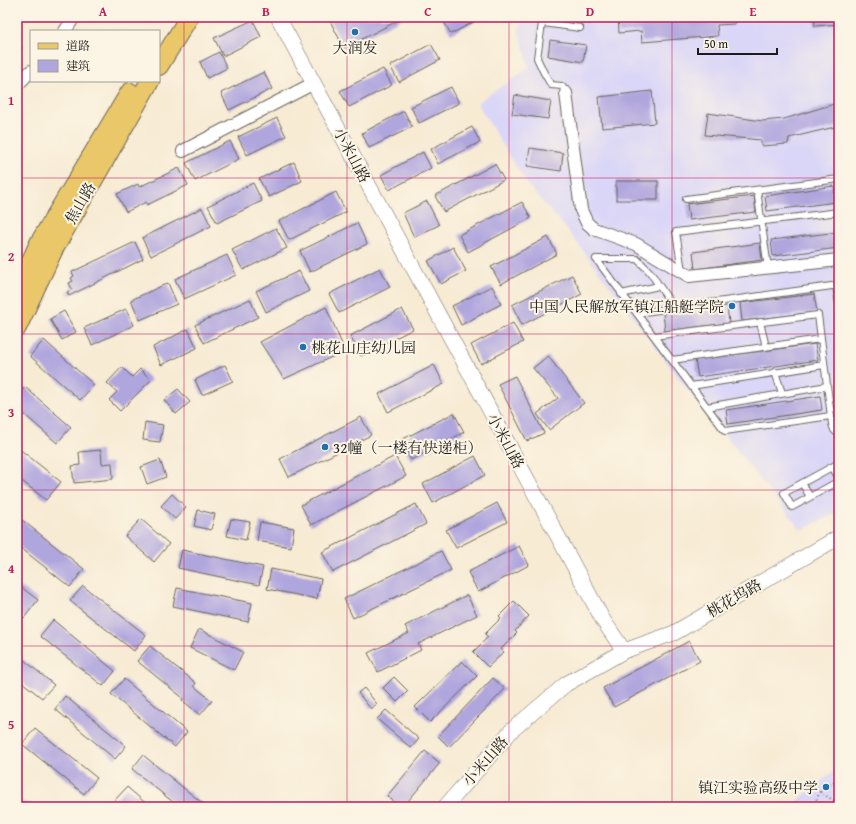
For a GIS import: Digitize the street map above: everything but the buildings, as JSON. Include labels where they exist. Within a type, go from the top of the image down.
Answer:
[{"type":"main road","points":[[160,41],[174,17]]},
{"type":"main road","points":[[160,64],[189,17]]},
{"type":"main road","name":"焦山路","points":[[17,291],[39,243],[135,82]]},
{"type":"main road","name":"焦山路","points":[[17,328],[54,249],[149,82]]},
{"type":"street","points":[[66,30],[74,17]]},
{"type":"street","name":"小米山路","points":[[278,17],[599,613],[624,651],[566,684],[512,730],[445,807]]},
{"type":"street","points":[[17,85],[30,72]]},
{"type":"street","points":[[183,151],[314,83]]},
{"type":"street","points":[[566,93],[581,210],[587,222],[594,229],[636,244],[688,276],[839,260]]},
{"type":"street","name":"桃花坞路","points":[[624,651],[674,633],[839,537]]},
{"type":"lane","points":[[566,93],[562,86],[551,85],[538,58],[543,20],[580,28]]},
{"type":"lane","points":[[686,199],[839,180]]},
{"type":"lane","points":[[757,190],[768,268]]},
{"type":"lane","points":[[682,272],[676,232],[839,212]]},
{"type":"lane","points":[[674,308],[650,272],[637,259],[596,259],[725,431],[831,416]]},
{"type":"lane","points":[[638,313],[838,285],[839,304]]},
{"type":"lane","points":[[621,294],[659,286]]},
{"type":"lane","points":[[654,336],[818,315],[831,416],[834,430],[839,435]]},
{"type":"lane","points":[[760,322],[766,347]]},
{"type":"lane","points":[[672,360],[821,339]]},
{"type":"lane","points":[[692,386],[824,365]]},
{"type":"lane","points":[[775,372],[782,392]]},
{"type":"lane","points":[[707,406],[782,392],[827,386]]},
{"type":"lane","points":[[832,467],[839,479],[792,506],[784,493],[839,463]]},
{"type":"lane","points":[[802,483],[810,497]]},
{"type":"path","points":[[813,807],[820,792],[839,778]]},
{"type":"path","points":[[820,792],[839,804]]},
{"type":"shaded area","name":"中国人民解放军镇江船艇学院","points":[[523,17],[839,17],[839,512],[801,530],[680,380],[569,232],[527,184],[477,103],[529,68],[519,31]]},
{"type":"shaded area","name":"镇江实验高级中学","points":[[839,767],[839,807],[789,807]]},
{"type":"place","name":"大润发","points":[[355,32]]},
{"type":"place","name":"中国人民解放军镇江船艇学院","points":[[732,306]]},
{"type":"place","name":"桃花山庄幼儿园","points":[[303,347]]},
{"type":"place","name":"32幢（一楼有快递柜）","points":[[325,447]]},
{"type":"place","name":"镇江实验高级中学","points":[[826,787]]}]
